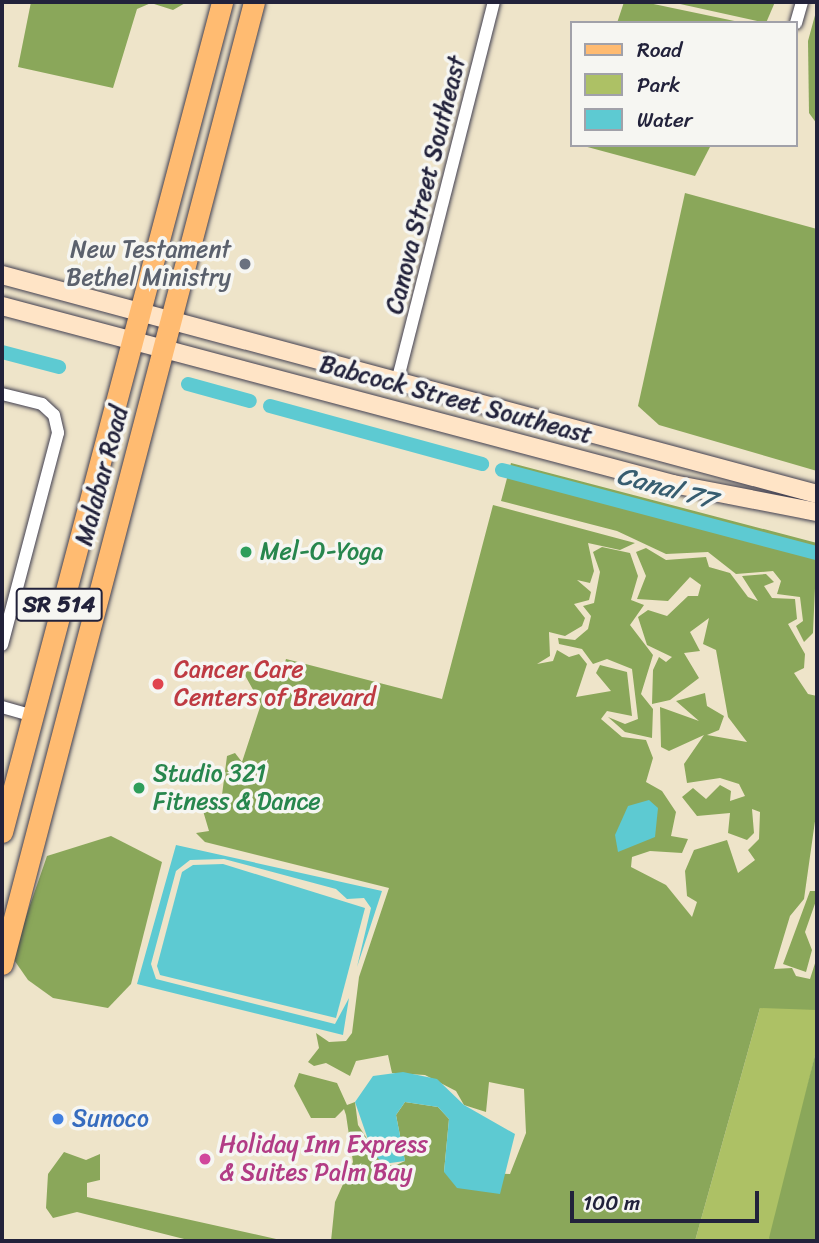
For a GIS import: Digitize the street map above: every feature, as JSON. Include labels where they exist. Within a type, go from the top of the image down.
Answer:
[{"type":"main road","name":"Malabar Road","points":[[2,832],[129,337],[222,2]]},
{"type":"main road","name":"Malabar Road","points":[[2,964],[254,2]]},
{"type":"main road","name":"Babcock Street Southeast","points":[[2,275],[398,378],[817,494]]},
{"type":"main road","name":"Babcock Street Southeast","points":[[2,306],[164,346],[673,484],[817,512]]},
{"type":"main road","points":[[33,716],[51,776]]},
{"type":"street","name":"Canova Street Southeast","points":[[398,378],[494,2]]},
{"type":"street","points":[[797,21],[802,2]]},
{"type":"street","points":[[2,394],[42,404],[54,415],[58,433],[2,645]]},
{"type":"street","points":[[2,707],[33,716]]},
{"type":"green space","points":[[31,2],[187,2],[173,10],[151,3],[137,9],[113,88],[18,67]]},
{"type":"green space","points":[[624,2],[644,2],[734,21],[618,21]]},
{"type":"green space","points":[[671,2],[775,2],[767,21]]},
{"type":"green space","points":[[817,8],[817,124],[809,113],[808,41]]},
{"type":"green space","points":[[587,147],[710,147],[695,176]]},
{"type":"green space","points":[[685,193],[817,229],[817,471],[659,425],[638,406]]},
{"type":"green space","points":[[511,463],[817,543],[813,633],[804,642],[796,626],[803,621],[800,597],[777,594],[781,581],[773,571],[736,574],[708,552],[666,554],[617,531],[501,501]]},
{"type":"green space","points":[[493,505],[635,543],[620,550],[588,543],[594,571],[590,583],[577,580],[591,592],[589,600],[574,604],[585,618],[582,626],[565,636],[549,632],[550,656],[537,664],[553,661],[557,650],[569,657],[579,654],[587,664],[576,697],[611,691],[596,673],[600,665],[627,672],[632,716],[607,711],[601,719],[622,737],[646,740],[653,758],[646,782],[662,791],[676,812],[671,836],[688,839],[682,853],[650,851],[632,857],[631,867],[666,885],[692,917],[697,902],[687,896],[685,871],[694,850],[727,840],[738,873],[755,860],[748,850],[759,839],[760,812],[752,809],[754,833],[747,840],[728,833],[730,813],[697,816],[682,797],[693,788],[706,799],[720,785],[731,791],[730,801],[745,796],[739,784],[720,778],[687,783],[684,764],[704,735],[669,751],[661,747],[660,707],[699,721],[676,701],[705,693],[707,706],[724,716],[719,730],[707,735],[747,742],[728,717],[716,650],[703,644],[709,618],[690,632],[700,651],[684,653],[699,678],[670,700],[652,704],[653,670],[659,657],[666,662],[672,657],[647,645],[638,617],[648,610],[667,616],[688,596],[698,596],[701,585],[690,577],[668,601],[637,599],[646,576],[636,552],[646,548],[666,560],[706,557],[709,567],[730,573],[748,597],[758,601],[742,576],[766,574],[774,582],[764,586],[772,598],[795,599],[797,619],[788,624],[805,654],[804,668],[794,673],[808,694],[817,696],[817,807],[804,899],[790,916],[774,969],[792,968],[796,976],[810,979],[817,957],[817,1010],[760,1008],[695,1241],[331,1241],[335,1202],[353,1162],[346,1115],[344,1109],[335,1118],[311,1118],[294,1086],[299,1073],[337,1083],[347,1105],[355,1102],[358,1125],[383,1163],[394,1166],[405,1161],[396,1115],[405,1102],[438,1107],[449,1119],[444,1172],[510,1174],[526,1133],[524,1089],[489,1082],[486,1112],[464,1105],[456,1091],[425,1075],[392,1073],[388,1055],[356,1061],[350,1076],[326,1063],[314,1066],[308,1062],[319,1048],[316,1033],[329,1042],[346,1041],[352,1033],[359,977],[389,888],[205,842],[196,833],[209,831],[201,804],[215,804],[222,795],[227,756],[235,753],[242,762],[261,704],[242,670],[280,679],[286,659],[442,699]]},
{"type":"green space","points":[[602,547],[630,553],[638,576],[631,600],[644,605],[630,625],[653,655],[641,694],[653,709],[652,738],[625,732],[608,717],[625,724],[638,719],[632,669],[607,659],[593,664],[582,649],[559,644],[558,638],[575,640],[588,629],[591,616],[583,606],[594,603],[600,572],[593,552]]},
{"type":"green space","points":[[111,836],[162,862],[131,984],[108,1008],[53,998],[28,980],[12,957],[47,856]]},
{"type":"green space","points":[[810,891],[817,891],[817,898],[805,932],[812,950],[806,972],[783,964]]},
{"type":"green space","points":[[806,1005],[817,1010],[817,1047],[771,1241],[695,1241],[760,1008]]},
{"type":"green space","points":[[817,1047],[817,1241],[771,1241],[769,1238]]},
{"type":"green space","points":[[64,1152],[86,1160],[100,1154],[100,1180],[87,1183],[87,1197],[285,1241],[192,1241],[77,1212],[53,1218],[46,1208],[48,1174]]},
{"type":"water","points":[[649,800],[658,808],[655,837],[618,852],[615,835],[628,806]]},
{"type":"water","points":[[176,845],[382,891],[357,967],[371,908],[364,898],[347,899],[336,889],[224,859],[190,860],[176,871],[151,964],[156,979],[335,1024],[349,998],[343,1035],[137,984]]},
{"type":"water","points":[[223,864],[365,908],[336,1018],[160,975],[157,966],[182,872],[193,865]]},
{"type":"water","points":[[403,1072],[437,1079],[464,1105],[515,1134],[500,1194],[457,1188],[444,1172],[449,1119],[438,1107],[405,1102],[396,1115],[405,1161],[383,1164],[372,1151],[355,1102],[373,1076]]},
{"type":"waterway","name":"Canal 77","points":[[2,352],[59,367]]},
{"type":"waterway","name":"Canal 77","points":[[188,384],[250,401]]},
{"type":"waterway","name":"Canal 77","points":[[270,406],[482,464]]},
{"type":"waterway","name":"Canal 77","points":[[502,470],[817,553]]},
{"type":"place","name":"New Testament Bethel Ministry","points":[[245,264]]},
{"type":"place","name":"Mel-O-Yoga","points":[[246,552]]},
{"type":"place","name":"Cancer Care Centers of Brevard","points":[[158,684]]},
{"type":"place","name":"Studio 321 Fitness & Dance","points":[[139,788]]},
{"type":"place","name":"Sunoco","points":[[58,1119]]},
{"type":"place","name":"Holiday Inn Express & Suites Palm Bay","points":[[205,1159]]}]
